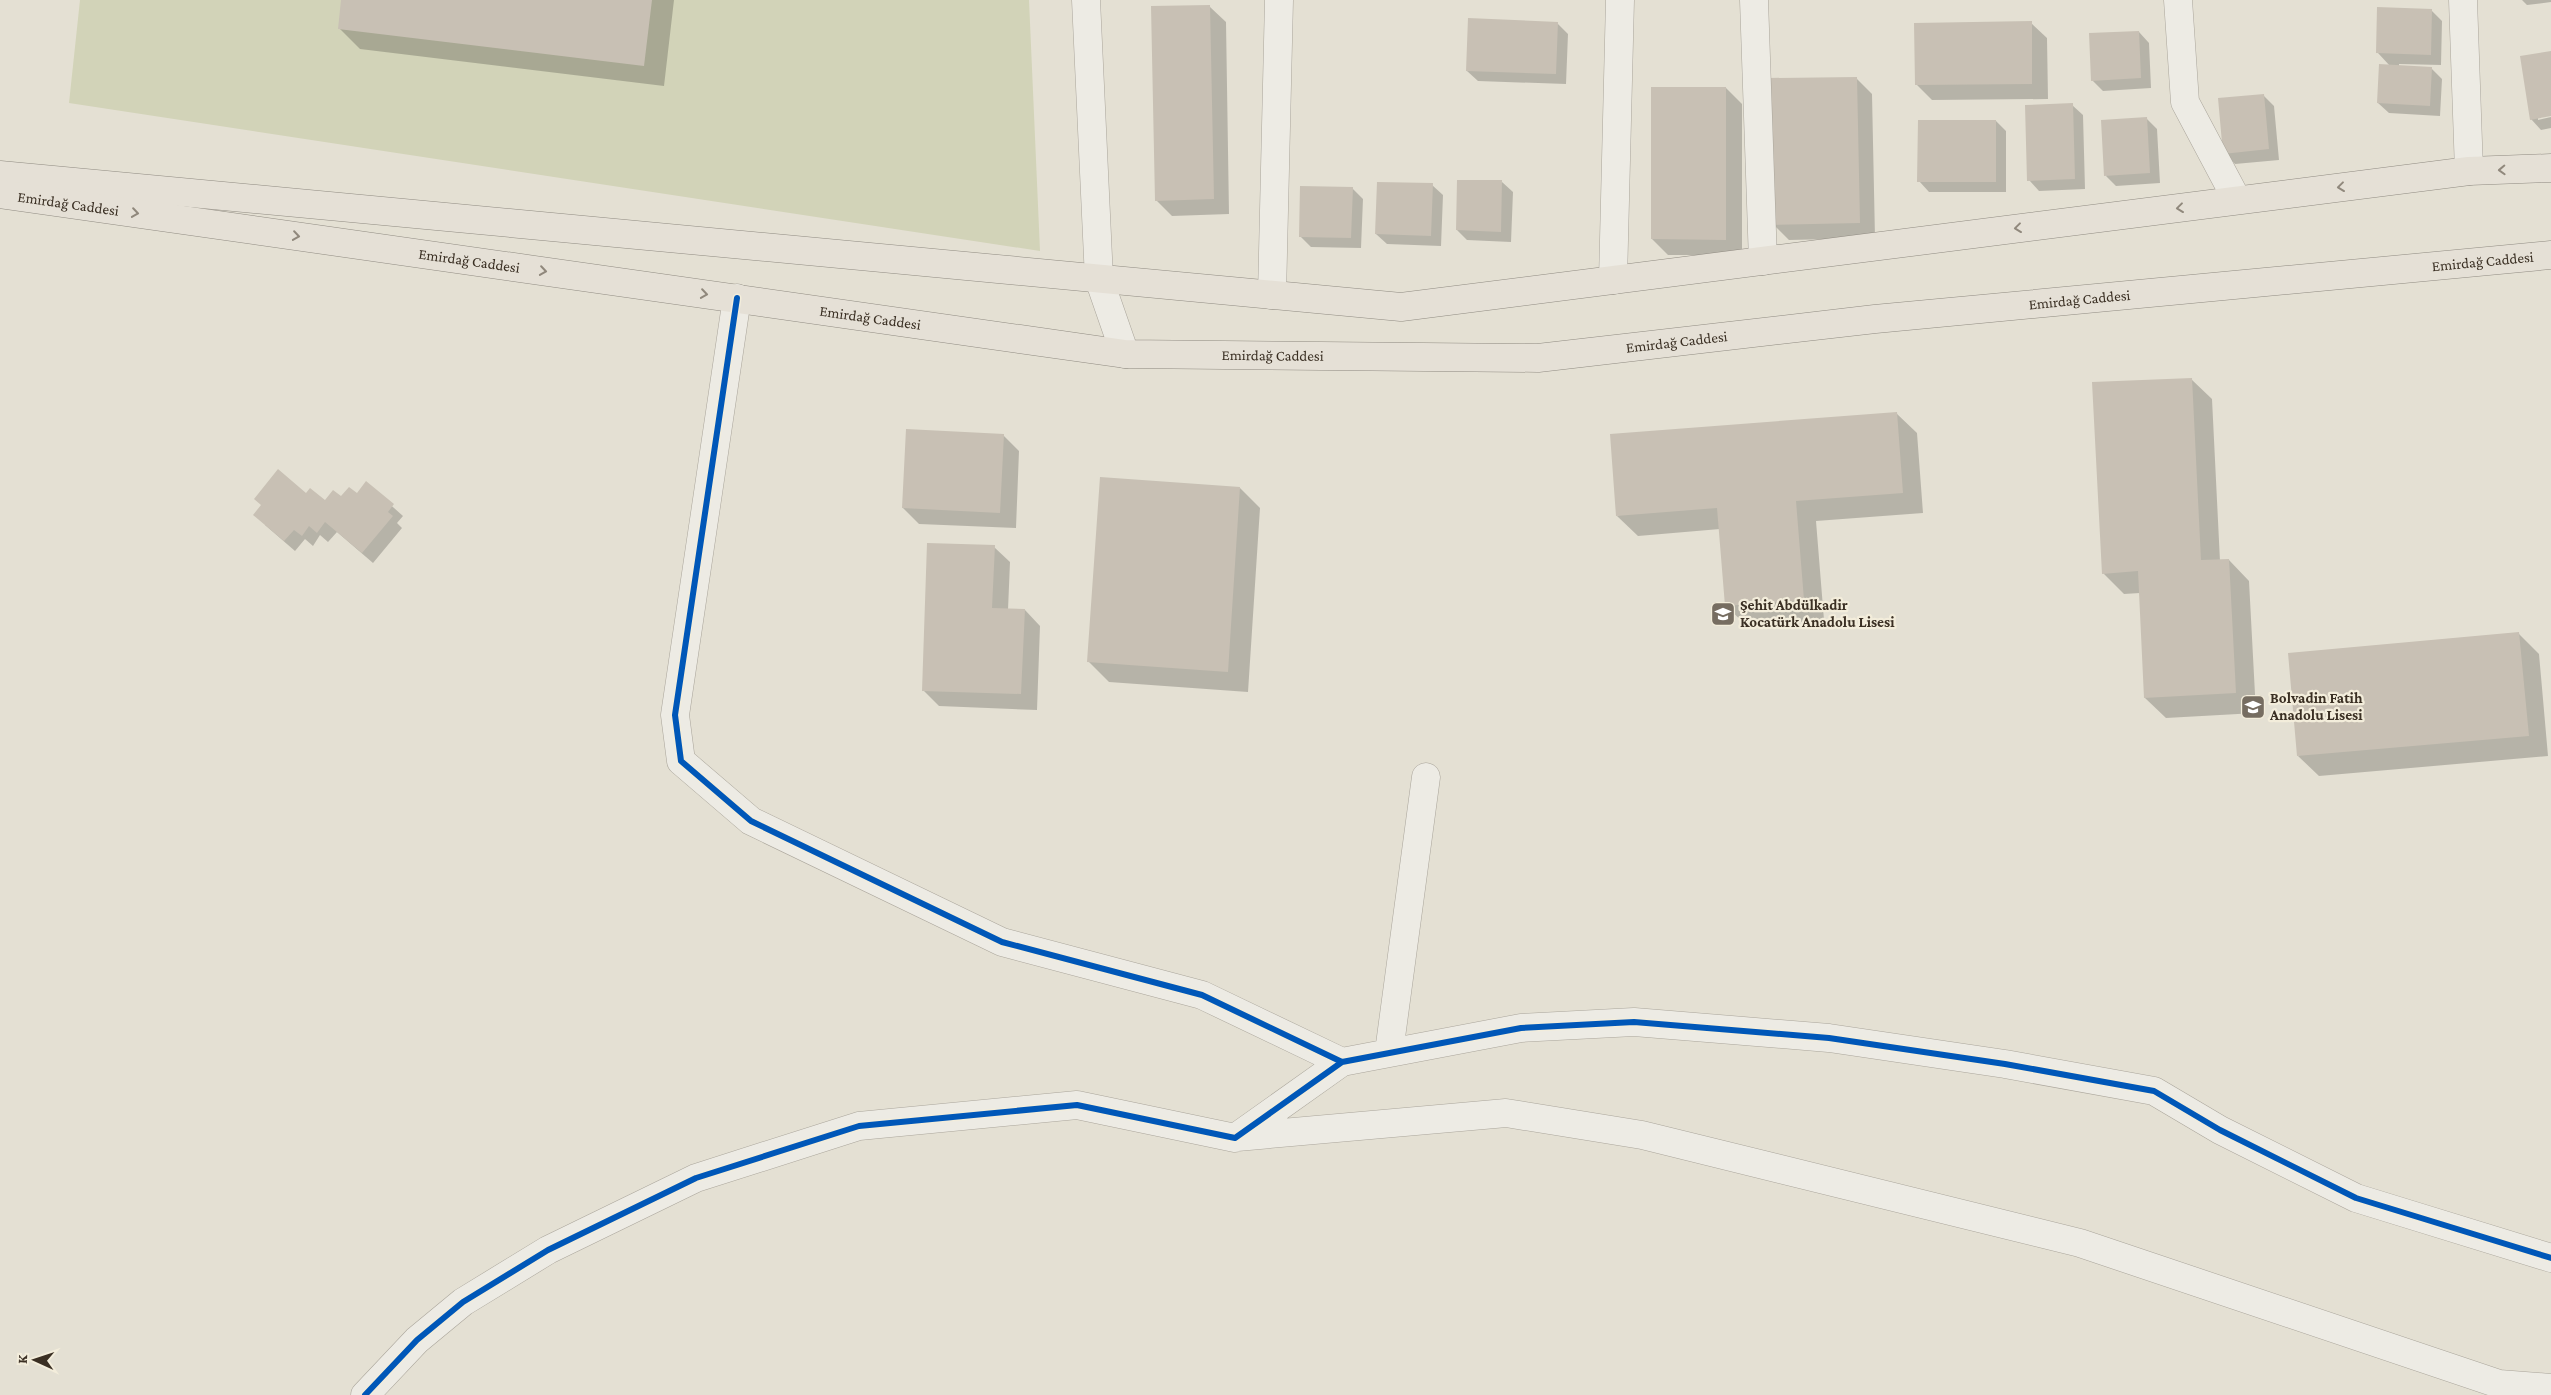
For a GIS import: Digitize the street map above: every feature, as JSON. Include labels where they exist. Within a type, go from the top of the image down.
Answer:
[{"type":"main road","name":"Emirdağ Caddesi","points":[[0,175],[1401,307],[2470,171],[2551,168]]},
{"type":"main road","name":"Emirdağ Caddesi","points":[[0,194],[1125,354],[1538,358],[1874,319],[2551,255]]},
{"type":"street","points":[[1086,0],[1099,279],[1125,354]]},
{"type":"street","points":[[1272,295],[1279,0]]},
{"type":"street","points":[[1609,0],[1631,0]]},
{"type":"street","points":[[1613,280],[1620,0]]},
{"type":"street","points":[[1754,0],[1763,261]]},
{"type":"street","points":[[2178,0],[2185,102],[2237,200]]},
{"type":"street","points":[[2463,0],[2470,171]]},
{"type":"street","points":[[737,298],[675,715],[681,761],[751,821],[1002,942],[1202,995],[1342,1062]]},
{"type":"street","points":[[1389,1052],[1426,777]]},
{"type":"street","points":[[1234,1138],[1342,1062],[1521,1028],[1634,1022],[1829,1038],[2005,1064],[2154,1091],[2220,1130],[2356,1198],[2551,1258]]},
{"type":"street","points":[[365,1395],[417,1340],[463,1302],[548,1250],[696,1178],[859,1126],[1077,1106],[1234,1138],[1506,1113],[1642,1135],[2080,1243],[2499,1384],[2551,1388]]},
{"type":"green space","points":[[80,0],[1029,0],[1040,251],[69,103]]},
{"type":"building","points":[[341,0],[652,0],[644,66],[338,29]]},
{"type":"building","points":[[1210,5],[1214,199],[1155,201],[1151,6]]},
{"type":"building","points":[[2377,7],[2432,9],[2431,55],[2376,53]]},
{"type":"building","points":[[1468,18],[1558,22],[1556,74],[1466,71]]},
{"type":"building","points":[[2032,21],[2032,84],[1915,85],[1914,23]]},
{"type":"building","points":[[2139,31],[2141,78],[2091,81],[2089,33]]},
{"type":"building","points":[[2551,51],[2551,116],[2530,120],[2520,56]]},
{"type":"building","points":[[2379,64],[2432,67],[2430,106],[2377,103]]},
{"type":"building","points":[[1857,77],[1860,223],[1772,225],[1768,78]]},
{"type":"building","points":[[1651,87],[1726,87],[1726,240],[1651,239]]},
{"type":"building","points":[[2264,94],[2269,149],[2223,154],[2218,98]]},
{"type":"building","points":[[2073,103],[2075,179],[2027,181],[2025,105]]},
{"type":"building","points":[[2147,117],[2150,173],[2104,176],[2101,120]]},
{"type":"building","points":[[1918,120],[1996,120],[1996,182],[1917,182]]},
{"type":"building","points":[[1457,180],[1502,180],[1501,232],[1456,230]]},
{"type":"building","points":[[1377,182],[1433,183],[1431,236],[1375,234]]},
{"type":"building","points":[[1300,186],[1353,187],[1351,238],[1299,237]]},
{"type":"building","points":[[2192,378],[2201,560],[2229,559],[2236,693],[2144,698],[2138,571],[2102,574],[2092,382]]},
{"type":"building","points":[[1897,412],[1903,493],[1796,501],[1804,600],[1725,606],[1717,508],[1616,516],[1610,434]]},
{"type":"building","points":[[906,429],[1004,434],[1000,513],[902,508]]},
{"type":"building","points":[[278,469],[306,493],[310,488],[325,500],[333,490],[341,496],[349,487],[357,493],[366,481],[394,504],[388,512],[393,516],[362,553],[325,522],[317,533],[309,526],[302,536],[294,530],[284,541],[253,515],[261,505],[254,499]]},
{"type":"building","points":[[1100,477],[1240,487],[1228,672],[1087,662]]},
{"type":"building","points":[[927,543],[995,545],[992,608],[1025,609],[1021,694],[922,691]]},
{"type":"building","points":[[2519,632],[2529,736],[2297,756],[2288,653]]},
{"type":"cycle path","points":[[737,298],[675,715],[681,761],[751,821],[1002,942],[1202,995],[1342,1062]]},
{"type":"cycle path","points":[[365,1395],[417,1340],[463,1302],[548,1250],[696,1178],[859,1126],[1077,1105],[1235,1138],[1342,1062],[1521,1028],[1634,1022],[1829,1038],[2005,1064],[2154,1091],[2220,1130],[2356,1198],[2551,1258]]},
{"type":"place","name":"Şehit Abdülkadir Kocatürk Anadolu Lisesi","points":[[1723,614]]},
{"type":"place","name":"Bolvadin Fatih Anadolu Lisesi","points":[[2253,707]]}]
